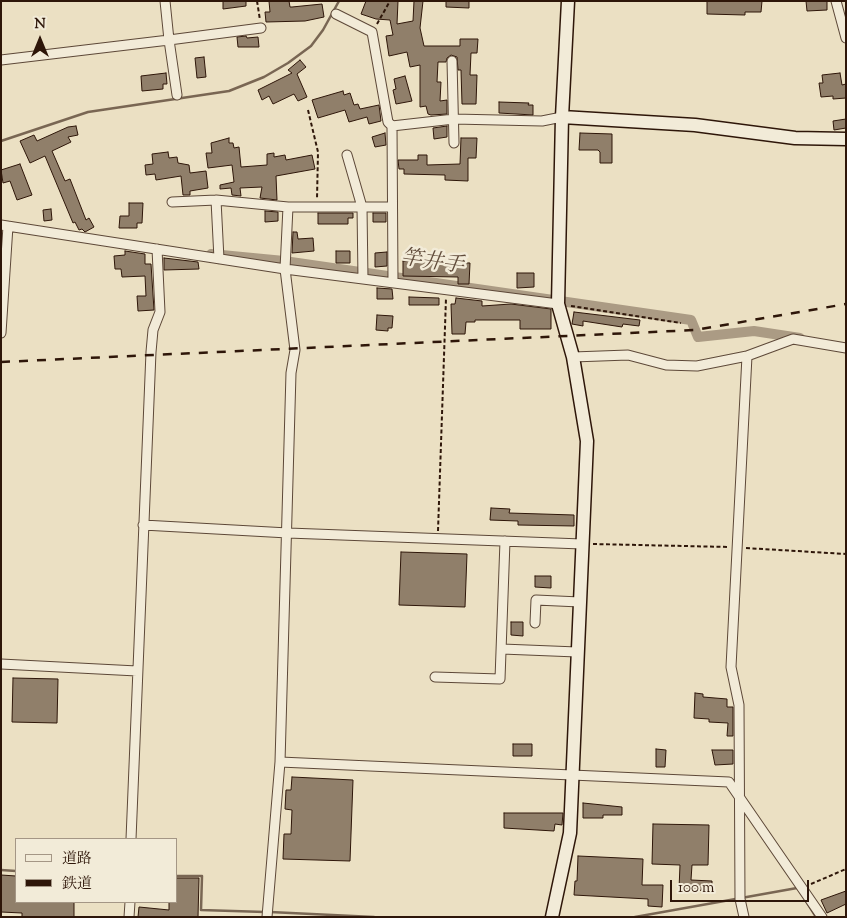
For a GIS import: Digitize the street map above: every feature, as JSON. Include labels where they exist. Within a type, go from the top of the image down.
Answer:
[{"type":"street","points":[[165,1],[177,95]]},
{"type":"street","points":[[552,917],[570,833],[587,441],[573,357],[558,304],[562,117],[568,1]]},
{"type":"street","points":[[836,1],[846,38]]},
{"type":"street","points":[[336,14],[372,32],[388,122],[392,126],[393,282]]},
{"type":"street","points":[[1,60],[261,28]]},
{"type":"street","points":[[452,61],[451,98],[454,120],[454,143]]},
{"type":"street","points":[[392,126],[454,120],[542,121],[562,117],[695,125],[795,138],[846,139]]},
{"type":"street","points":[[347,156],[362,207],[364,279]]},
{"type":"street","points":[[172,202],[216,200],[288,207],[392,207]]},
{"type":"street","points":[[216,200],[220,259]]},
{"type":"street","points":[[267,917],[280,762],[292,373],[295,350],[285,269],[288,207]]},
{"type":"street","points":[[1,333],[5,226],[285,269],[558,304]]},
{"type":"street","points":[[131,838],[151,352],[153,330],[160,312],[157,249]]},
{"type":"street","points":[[573,357],[628,355],[666,365],[698,366],[747,356],[793,339],[846,348]]},
{"type":"street","points":[[744,917],[740,899],[739,705],[730,667],[747,356]]},
{"type":"street","points":[[143,525],[288,533],[582,544]]},
{"type":"street","points":[[436,678],[500,680],[505,541]]},
{"type":"street","points":[[535,623],[536,600],[580,602]]},
{"type":"street","points":[[502,649],[578,652]]},
{"type":"street","points":[[1,664],[137,671]]},
{"type":"street","points":[[280,762],[729,782],[822,917]]},
{"type":"street","points":[[129,917],[130,903]]},
{"type":"path","points":[[257,1],[261,28]]},
{"type":"path","points":[[372,32],[390,1]]},
{"type":"path","points":[[308,110],[318,152],[317,207]]},
{"type":"path","points":[[437,538],[446,291]]},
{"type":"path","points":[[558,304],[681,323]]},
{"type":"path","points":[[582,544],[736,547],[846,554]]},
{"type":"path","points":[[802,888],[846,869]]},
{"type":"building","points":[[223,1],[246,1],[246,6],[223,9]]},
{"type":"building","points":[[269,1],[289,1],[290,7],[322,4],[324,17],[305,21],[266,22],[265,12],[270,12]]},
{"type":"building","points":[[366,1],[398,1],[397,24],[413,21],[414,1],[423,1],[420,28],[424,46],[460,46],[460,39],[478,39],[477,53],[471,53],[470,75],[477,75],[476,104],[462,104],[461,70],[458,70],[457,57],[451,55],[447,58],[446,62],[438,62],[437,82],[441,82],[440,101],[447,100],[447,114],[431,115],[428,114],[426,106],[420,107],[420,65],[410,67],[407,52],[389,56],[386,36],[393,35],[390,20],[376,19],[361,14]]},
{"type":"building","points":[[446,1],[469,1],[469,8],[446,7]]},
{"type":"building","points":[[707,1],[762,1],[761,12],[745,12],[745,15],[707,14]]},
{"type":"building","points":[[806,1],[827,1],[827,10],[807,11]]},
{"type":"building","points":[[246,36],[247,38],[258,37],[259,47],[238,47],[237,37]]},
{"type":"building","points":[[204,57],[206,77],[197,78],[195,58]]},
{"type":"building","points":[[300,60],[306,67],[297,74],[307,97],[298,101],[294,94],[273,104],[269,96],[262,100],[258,90],[292,73],[288,70]]},
{"type":"building","points":[[166,73],[167,84],[163,84],[163,89],[142,91],[141,76]]},
{"type":"building","points":[[840,73],[842,85],[846,84],[846,98],[833,99],[833,96],[821,97],[819,83],[823,83],[822,75]]},
{"type":"building","points":[[405,76],[412,101],[396,104],[393,90],[396,89],[394,79]]},
{"type":"building","points":[[343,91],[344,95],[350,93],[354,105],[358,104],[360,109],[379,105],[381,121],[369,124],[367,117],[349,122],[345,110],[318,118],[312,100]]},
{"type":"building","points":[[499,102],[529,103],[528,105],[533,105],[533,115],[499,113]]},
{"type":"building","points":[[846,119],[846,128],[834,130],[833,121]]},
{"type":"building","points":[[76,126],[78,135],[68,137],[71,142],[52,151],[65,181],[70,179],[86,220],[89,218],[94,227],[85,232],[82,229],[79,230],[75,222],[73,223],[45,156],[30,163],[20,141],[34,135],[37,141],[68,127]]},
{"type":"building","points":[[447,126],[447,137],[434,139],[433,128]]},
{"type":"building","points":[[385,133],[386,145],[375,147],[372,137]]},
{"type":"building","points":[[580,133],[612,134],[612,163],[600,163],[600,152],[598,150],[579,150]]},
{"type":"building","points":[[229,138],[229,143],[233,143],[234,148],[239,147],[241,167],[267,165],[267,154],[274,153],[274,157],[285,155],[286,160],[312,155],[315,169],[276,176],[277,200],[260,198],[262,187],[240,188],[241,196],[232,195],[231,188],[220,189],[220,185],[234,182],[232,165],[208,168],[206,153],[212,153],[211,143]]},
{"type":"building","points":[[461,138],[477,138],[476,158],[468,158],[468,181],[445,180],[445,175],[404,174],[404,169],[399,169],[398,160],[418,160],[418,155],[427,155],[427,165],[460,164]]},
{"type":"building","points":[[168,152],[169,158],[177,157],[178,163],[189,165],[190,173],[206,171],[208,188],[190,191],[190,195],[183,195],[181,176],[156,180],[155,174],[146,175],[145,165],[153,164],[152,154]]},
{"type":"building","points":[[20,164],[32,195],[17,200],[10,181],[3,183],[1,170]]},
{"type":"building","points":[[129,203],[143,203],[142,223],[137,223],[137,228],[119,228],[120,216],[129,216]]},
{"type":"building","points":[[51,209],[52,220],[44,221],[43,210]]},
{"type":"building","points":[[265,211],[278,212],[278,221],[265,222]]},
{"type":"building","points":[[318,213],[353,213],[353,218],[348,218],[348,224],[318,224]]},
{"type":"building","points":[[373,213],[386,213],[386,222],[373,222]]},
{"type":"building","points":[[293,232],[297,232],[298,239],[313,238],[314,251],[292,253]]},
{"type":"building","points":[[125,251],[145,254],[145,264],[151,264],[154,310],[138,311],[137,296],[146,296],[145,276],[122,277],[121,269],[115,269],[114,256],[125,255]]},
{"type":"building","points":[[336,251],[350,251],[350,263],[336,263]]},
{"type":"building","points":[[387,252],[387,266],[375,267],[375,253]]},
{"type":"building","points":[[164,258],[198,262],[199,269],[164,270]]},
{"type":"building","points":[[403,261],[470,263],[469,284],[458,284],[458,277],[403,276]]},
{"type":"building","points":[[517,273],[534,273],[534,287],[517,288]]},
{"type":"building","points":[[377,288],[392,289],[393,299],[377,299]]},
{"type":"building","points":[[409,297],[439,298],[439,305],[409,305]]},
{"type":"building","points":[[456,298],[482,301],[482,306],[511,304],[551,309],[551,329],[520,329],[520,320],[475,320],[475,322],[466,322],[465,334],[452,334],[451,304],[455,304]]},
{"type":"building","points":[[574,312],[640,320],[639,326],[623,324],[622,327],[583,321],[583,326],[572,324]]},
{"type":"building","points":[[377,315],[393,316],[392,328],[388,328],[388,331],[376,330]]},
{"type":"building","points":[[491,508],[510,509],[509,513],[574,515],[574,526],[518,525],[518,521],[490,520]]},
{"type":"building","points":[[401,552],[467,554],[465,607],[399,605]]},
{"type":"building","points":[[535,576],[551,576],[551,588],[535,587]]},
{"type":"building","points":[[511,622],[523,622],[523,636],[511,635]]},
{"type":"building","points":[[13,678],[58,679],[57,723],[12,722]]},
{"type":"building","points":[[695,693],[703,694],[703,697],[727,699],[727,707],[733,707],[733,736],[727,736],[728,723],[709,722],[709,719],[694,718]]},
{"type":"building","points":[[513,744],[532,744],[532,756],[513,756]]},
{"type":"building","points":[[656,749],[666,750],[665,767],[656,767]]},
{"type":"building","points":[[712,750],[733,750],[733,764],[715,765]]},
{"type":"building","points":[[292,777],[353,780],[350,861],[283,859],[284,834],[291,834],[292,810],[285,809],[286,790],[291,790]]},
{"type":"building","points":[[583,803],[622,807],[622,815],[603,815],[603,818],[583,818]]},
{"type":"building","points":[[504,813],[563,813],[562,825],[555,824],[554,831],[504,828]]},
{"type":"building","points":[[653,824],[709,825],[708,865],[692,865],[691,880],[712,881],[712,891],[679,889],[680,865],[652,864]]},
{"type":"building","points":[[578,856],[643,859],[642,885],[663,885],[662,907],[648,906],[648,899],[574,895],[575,881],[577,881]]},
{"type":"building","points":[[1,875],[15,876],[15,903],[74,903],[74,917],[22,917],[22,913],[1,912]]},
{"type":"building","points":[[178,878],[199,878],[198,917],[138,917],[139,907],[169,910],[169,903],[178,903]]},
{"type":"building","points":[[846,891],[846,904],[827,913],[821,900]]},
{"type":"waterway","points":[[1,141],[88,112],[229,91],[264,77],[288,63],[311,46],[323,30],[339,1]]},
{"type":"waterway","name":"竿井手","points":[[211,254],[284,261],[691,320],[698,337],[754,331],[800,338]]},
{"type":"waterway","points":[[1,870],[15,871]]},
{"type":"waterway","points":[[178,876],[202,876],[201,910],[265,912]]},
{"type":"waterway","points":[[635,917],[797,888]]},
{"type":"waterway","points":[[806,901],[816,917]]},
{"type":"waterway","points":[[270,912],[374,917]]},
{"type":"railway","points":[[1,362],[695,330],[846,304]]}]
